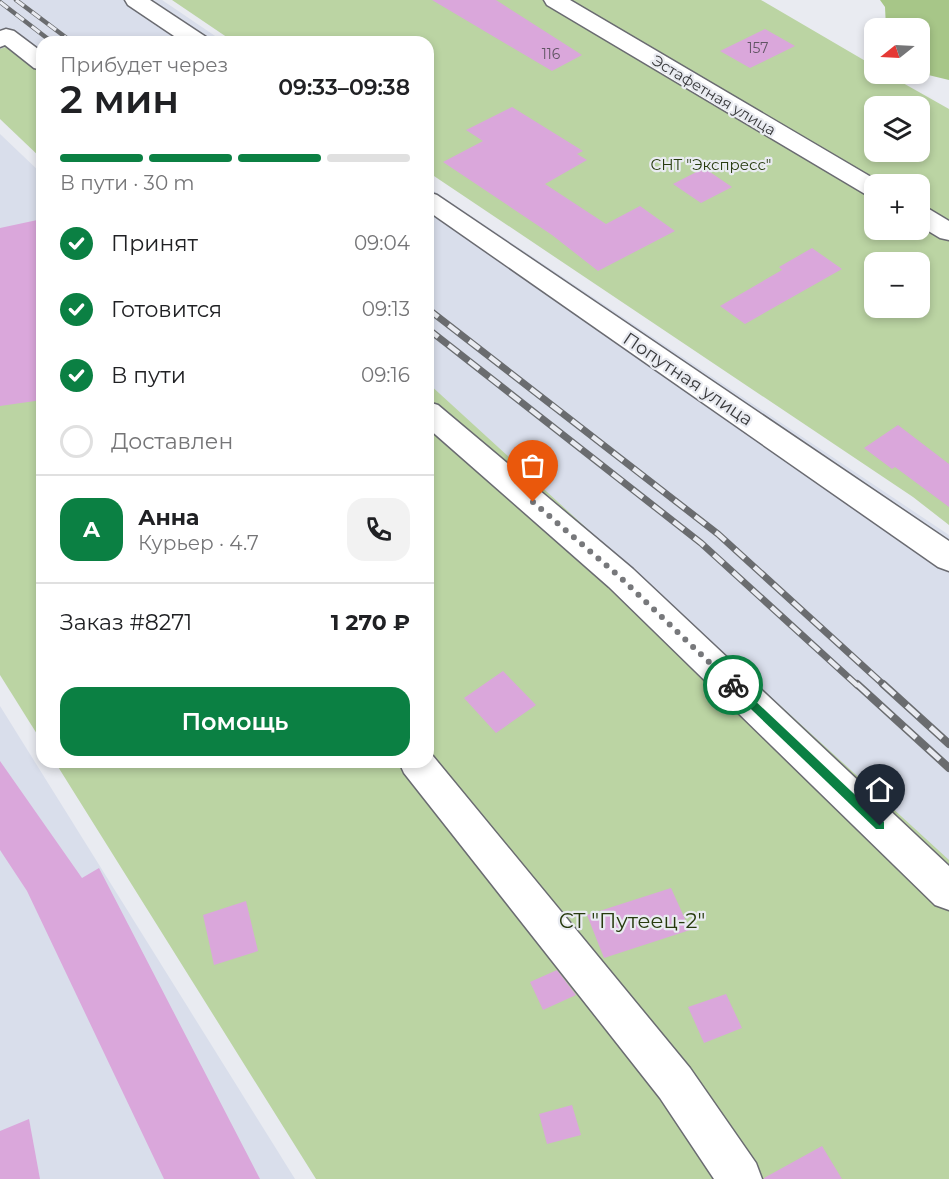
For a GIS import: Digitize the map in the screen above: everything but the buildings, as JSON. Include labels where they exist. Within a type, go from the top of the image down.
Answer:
[{"type":"street","points":[[136,0],[189,36]]},
{"type":"street","name":"Эстафетная улица","points":[[555,0],[864,183]]},
{"type":"street","points":[[0,40],[6,36],[36,58]]},
{"type":"street","name":"Попутная улица","points":[[434,204],[949,558]]},
{"type":"street","points":[[930,221],[949,232]]},
{"type":"street","points":[[434,417],[621,578],[949,892]]},
{"type":"street","points":[[422,768],[675,1083],[740,1179]]},
{"type":"shaded area","points":[[0,0],[162,0],[215,36],[36,36],[36,71],[0,51]]},
{"type":"shaded area","points":[[0,134],[36,168],[36,420],[0,426]]},
{"type":"shaded area","points":[[434,191],[949,535],[949,973],[434,450]]},
{"type":"shaded area","points":[[0,706],[36,764],[36,768],[39,768],[295,1179],[0,1179]]},
{"type":"green space","name":"СНТ \"Экспресс\"","points":[[172,0],[761,0],[864,60],[864,84],[905,84],[926,96],[864,96],[864,162],[930,162],[930,98],[949,109],[949,525],[913,497],[434,176],[434,36],[225,36]]},
{"type":"green space","points":[[880,0],[949,0],[949,80],[930,75],[930,18],[886,18],[885,7]]},
{"type":"green space","points":[[11,45],[36,64],[36,153],[0,119],[0,49]]},
{"type":"green space","points":[[36,364],[36,732],[0,675],[0,379]]},
{"type":"green space","name":"СТ \"Путеец-2\"","points":[[434,388],[949,860],[949,1179],[316,1179],[59,768],[434,768]]},
{"type":"railway","points":[[16,0],[64,36]]},
{"type":"railway","points":[[0,2],[44,36]]},
{"type":"railway","points":[[434,314],[718,534],[885,686]]},
{"type":"railway","points":[[434,334],[701,543],[858,686]]},
{"type":"railway","points":[[857,684],[949,768]]},
{"type":"railway","points":[[883,684],[949,744]]},
{"type":"way so far","points":[[533,502],[621,578],[733,685]]},
{"type":"route","points":[[733,685],[880,826]]}]
